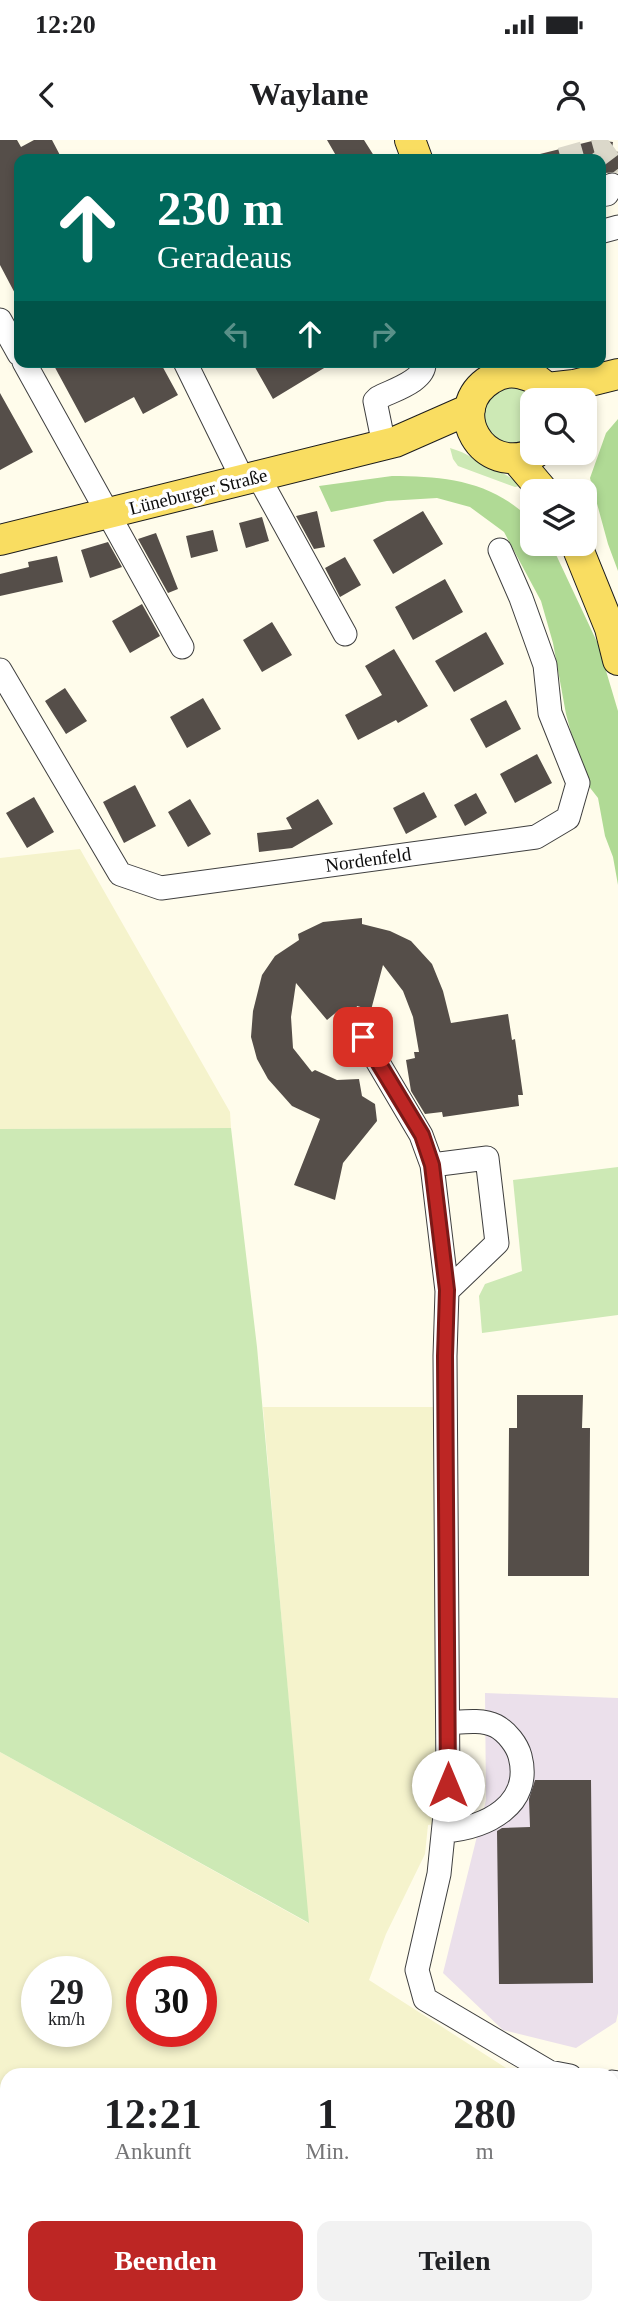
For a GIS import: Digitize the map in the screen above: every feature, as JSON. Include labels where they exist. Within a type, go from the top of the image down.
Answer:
[{"type":"main road","name":"Lüneburger Straße","points":[[390,443],[476,386],[499,375],[505,368],[534,377],[544,388]]},
{"type":"main road","name":"Lüneburger Straße","points":[[567,388],[618,374]]},
{"type":"main road","points":[[476,386],[470,419],[476,438],[493,454],[520,455]]},
{"type":"main road","points":[[597,400],[618,391]]},
{"type":"main road","name":"Lüneburger Straße","points":[[0,540],[390,443],[476,438]]},
{"type":"main road","points":[[581,556],[610,628],[618,660]]},
{"type":"street","points":[[0,320],[14,345]]},
{"type":"street","points":[[27,368],[182,648]]},
{"type":"street","points":[[188,368],[345,634]]},
{"type":"street","points":[[390,443],[375,401],[421,375],[424,368]]},
{"type":"street","name":"Nordenfeld","points":[[0,670],[120,874],[161,888],[536,837],[568,818],[578,783],[550,713],[545,665],[521,598],[499,550]]},
{"type":"street","points":[[363,1037],[422,1135],[432,1165],[447,1290],[445,1356],[448,1785],[439,1874],[417,1970],[425,1999],[542,2068]]},
{"type":"street","points":[[432,1165],[487,1158],[497,1243],[447,1290]]},
{"type":"street","points":[[444,1830],[464,1829],[508,1808],[520,1789],[524,1771],[518,1750],[496,1726],[476,1722],[448,1723]]},
{"type":"shaded area","points":[[80,849],[230,1112],[231,1128],[0,1129],[0,858]]},
{"type":"shaded area","points":[[263,1407],[436,1407],[437,1824],[428,1825],[425,1854],[386,1934],[369,1980],[506,2068],[0,2068],[0,1752],[308,1923]]},
{"type":"shaded area","points":[[485,1693],[618,1698],[618,2013],[616,2022],[576,2048],[503,2030],[443,1973],[486,1800]]},
{"type":"green space","points":[[524,386],[526,388],[520,388],[520,447],[517,448],[486,437],[480,405],[495,388]]},
{"type":"green space","points":[[618,419],[618,571],[597,504],[597,479],[590,478],[597,465],[606,433]]},
{"type":"green space","points":[[450,448],[467,454],[520,486],[515,487],[458,466]]},
{"type":"green space","points":[[392,476],[431,477],[485,489],[520,511],[520,556],[557,556],[598,644],[618,711],[618,885],[598,798],[584,780],[566,714],[553,643],[541,601],[504,532],[470,507],[437,498],[387,501],[331,512],[319,486]]},
{"type":"green space","points":[[231,1128],[257,1347],[309,1923],[0,1752],[0,1129]]},
{"type":"green space","points":[[618,1167],[618,1315],[482,1333],[479,1296],[485,1284],[522,1271],[513,1180]]},
{"type":"building","points":[[0,140],[17,140],[21,147],[34,140],[52,140],[59,154],[14,154],[14,292],[0,265]]},
{"type":"building","points":[[327,140],[364,140],[373,154],[335,154]]},
{"type":"building","points":[[596,140],[613,142],[612,149],[618,152],[618,172],[606,173],[606,154],[540,154]]},
{"type":"building","points":[[55,368],[163,368],[178,395],[143,414],[134,397],[85,423]]},
{"type":"building","points":[[255,368],[324,368],[273,399]]},
{"type":"building","points":[[0,393],[33,452],[0,470]]},
{"type":"building","points":[[317,511],[325,547],[314,549],[296,516]]},
{"type":"building","points":[[423,511],[443,544],[393,574],[373,540]]},
{"type":"building","points":[[262,517],[269,541],[246,548],[239,523]]},
{"type":"building","points":[[213,530],[218,551],[191,558],[186,536]]},
{"type":"building","points":[[156,533],[178,589],[168,593],[138,539]]},
{"type":"building","points":[[108,542],[122,567],[90,578],[81,550]]},
{"type":"building","points":[[57,556],[63,582],[0,596],[0,574],[29,567],[28,562]]},
{"type":"building","points":[[345,557],[361,585],[340,597],[325,568]]},
{"type":"building","points":[[445,579],[463,612],[413,640],[395,607]]},
{"type":"building","points":[[142,604],[160,636],[130,653],[112,621]]},
{"type":"building","points":[[272,622],[292,655],[262,672],[243,640]]},
{"type":"building","points":[[486,632],[504,664],[454,692],[435,661]]},
{"type":"building","points":[[394,649],[428,706],[398,723],[396,720],[358,740],[345,715],[382,695],[365,666]]},
{"type":"building","points":[[65,688],[87,721],[66,734],[45,701]]},
{"type":"building","points":[[203,698],[221,729],[187,748],[170,717]]},
{"type":"building","points":[[506,700],[521,729],[486,748],[470,719]]},
{"type":"building","points":[[537,754],[552,783],[515,803],[500,774]]},
{"type":"building","points":[[135,785],[156,826],[124,843],[103,802]]},
{"type":"building","points":[[424,792],[437,817],[406,834],[393,808]]},
{"type":"building","points":[[476,793],[487,813],[465,826],[454,805]]},
{"type":"building","points":[[34,797],[54,832],[27,848],[6,813]]},
{"type":"building","points":[[190,799],[211,834],[188,847],[168,812]]},
{"type":"building","points":[[318,799],[333,824],[292,848],[259,852],[257,833],[292,829],[286,818]]},
{"type":"building","points":[[362,918],[362,924],[390,931],[411,941],[432,964],[443,991],[451,1023],[508,1014],[512,1040],[515,1039],[523,1095],[518,1095],[519,1106],[443,1117],[442,1112],[425,1114],[411,1091],[406,1060],[415,1058],[414,1052],[419,1052],[413,1017],[403,991],[383,965],[371,1010],[357,1006],[352,1024],[339,1010],[327,1020],[296,983],[291,1017],[293,1048],[312,1072],[315,1070],[337,1080],[359,1079],[362,1096],[375,1104],[377,1121],[343,1163],[335,1200],[294,1185],[320,1119],[292,1106],[268,1079],[257,1059],[251,1037],[253,1011],[262,975],[275,956],[299,940],[298,934],[323,922]]},
{"type":"building","points":[[517,1395],[583,1395],[582,1428],[590,1428],[589,1576],[508,1576],[509,1428],[517,1428]]},
{"type":"building","points":[[535,1780],[591,1780],[593,1983],[499,1984],[497,1831],[502,1828],[530,1827],[529,1799]]},
{"type":"tunnel","points":[[579,154],[600,148],[604,154]]},
{"type":"tunnel","points":[[606,156],[618,172]]},
{"type":"route","points":[[363,1037],[422,1135],[432,1165],[447,1290],[445,1356],[448,1785]]}]
